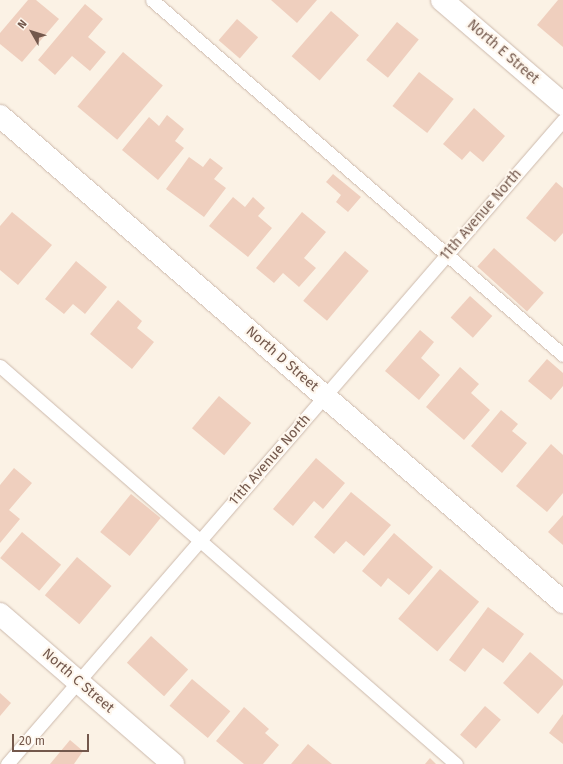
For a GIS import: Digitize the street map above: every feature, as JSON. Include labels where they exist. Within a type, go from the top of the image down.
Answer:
[{"type":"street","name":"North E Street","points":[[442,0],[563,104]]},
{"type":"street","name":"North D Street","points":[[0,116],[563,602]]},
{"type":"street","name":"North C Street","points":[[0,614],[174,764]]},
{"type":"lane","points":[[152,0],[563,355]]},
{"type":"lane","name":"11th Avenue North","points":[[7,764],[563,120]]},
{"type":"lane","points":[[0,366],[201,539],[456,764]]},
{"type":"building","points":[[28,0],[36,0],[59,19],[22,62],[0,44],[0,33]]},
{"type":"building","points":[[271,0],[317,0],[297,23]]},
{"type":"building","points":[[558,0],[563,0],[563,47],[537,25]]},
{"type":"building","points":[[85,4],[103,19],[88,37],[106,52],[90,71],[72,56],[55,75],[38,60]]},
{"type":"building","points":[[331,11],[359,35],[320,81],[292,56]]},
{"type":"building","points":[[237,19],[258,37],[240,59],[219,40]]},
{"type":"building","points":[[397,22],[419,40],[388,78],[366,60]]},
{"type":"building","points":[[123,52],[163,85],[117,140],[77,106]]},
{"type":"building","points":[[419,72],[454,99],[427,133],[393,106]]},
{"type":"building","points":[[474,108],[505,136],[483,162],[470,151],[462,160],[443,144]]},
{"type":"building","points":[[167,115],[184,129],[175,141],[184,148],[158,180],[122,150],[149,117],[159,126]]},
{"type":"building","points":[[189,157],[203,167],[210,158],[223,168],[214,179],[226,188],[204,217],[166,189]]},
{"type":"building","points":[[333,174],[361,197],[348,212],[336,202],[341,195],[326,182]]},
{"type":"building","points":[[556,182],[563,188],[563,233],[555,242],[526,218]]},
{"type":"building","points":[[233,197],[245,207],[253,197],[265,208],[258,216],[272,228],[248,257],[209,226]]},
{"type":"building","points":[[12,212],[52,245],[18,285],[0,270],[0,226]]},
{"type":"building","points":[[302,212],[326,232],[304,258],[316,268],[299,287],[283,273],[274,283],[256,268]]},
{"type":"building","points":[[494,248],[544,293],[527,311],[477,267]]},
{"type":"building","points":[[345,251],[369,271],[327,321],[303,301]]},
{"type":"building","points":[[76,261],[107,287],[85,314],[73,304],[64,314],[45,299]]},
{"type":"building","points":[[470,296],[492,316],[473,338],[451,318]]},
{"type":"building","points":[[118,300],[142,321],[137,328],[154,342],[132,369],[90,334]]},
{"type":"building","points":[[420,330],[434,342],[421,358],[440,375],[419,400],[385,371]]},
{"type":"building","points":[[547,359],[563,373],[563,386],[551,400],[528,381]]},
{"type":"building","points":[[460,367],[479,384],[471,393],[490,410],[464,440],[426,407]]},
{"type":"building","points":[[219,396],[251,423],[224,455],[192,428]]},
{"type":"building","points":[[501,410],[518,424],[512,431],[527,443],[502,473],[471,446]]},
{"type":"building","points":[[551,444],[563,455],[563,493],[547,512],[516,486]]},
{"type":"building","points":[[316,458],[345,483],[323,509],[314,501],[293,526],[273,509]]},
{"type":"building","points":[[14,468],[32,483],[9,510],[20,519],[0,543],[0,485]]},
{"type":"building","points":[[351,492],[391,525],[364,556],[346,541],[334,554],[314,537]]},
{"type":"building","points":[[131,494],[161,518],[130,556],[100,532]]},
{"type":"building","points":[[563,515],[563,545],[548,532]]},
{"type":"building","points":[[22,532],[61,565],[39,591],[0,558]]},
{"type":"building","points":[[394,533],[433,567],[409,595],[388,578],[381,587],[362,571]]},
{"type":"building","points":[[77,557],[111,586],[79,624],[45,595]]},
{"type":"building","points":[[440,569],[479,602],[437,652],[398,619]]},
{"type":"building","points":[[488,607],[524,634],[503,663],[483,648],[465,672],[449,660]]},
{"type":"building","points":[[151,636],[188,669],[164,696],[127,663]]},
{"type":"building","points":[[530,652],[563,680],[563,685],[538,714],[503,683]]},
{"type":"building","points":[[192,679],[230,711],[208,738],[170,706]]},
{"type":"building","points":[[0,693],[11,703],[0,716]]},
{"type":"building","points":[[485,706],[501,720],[476,748],[460,735]]},
{"type":"building","points":[[244,707],[269,729],[265,733],[279,745],[263,764],[244,764],[216,741]]},
{"type":"building","points":[[563,714],[563,744],[549,733]]},
{"type":"building","points":[[70,740],[83,751],[74,764],[50,764]]},
{"type":"building","points":[[308,744],[332,764],[291,764]]},
{"type":"building","points":[[430,758],[436,764],[425,764]]}]
